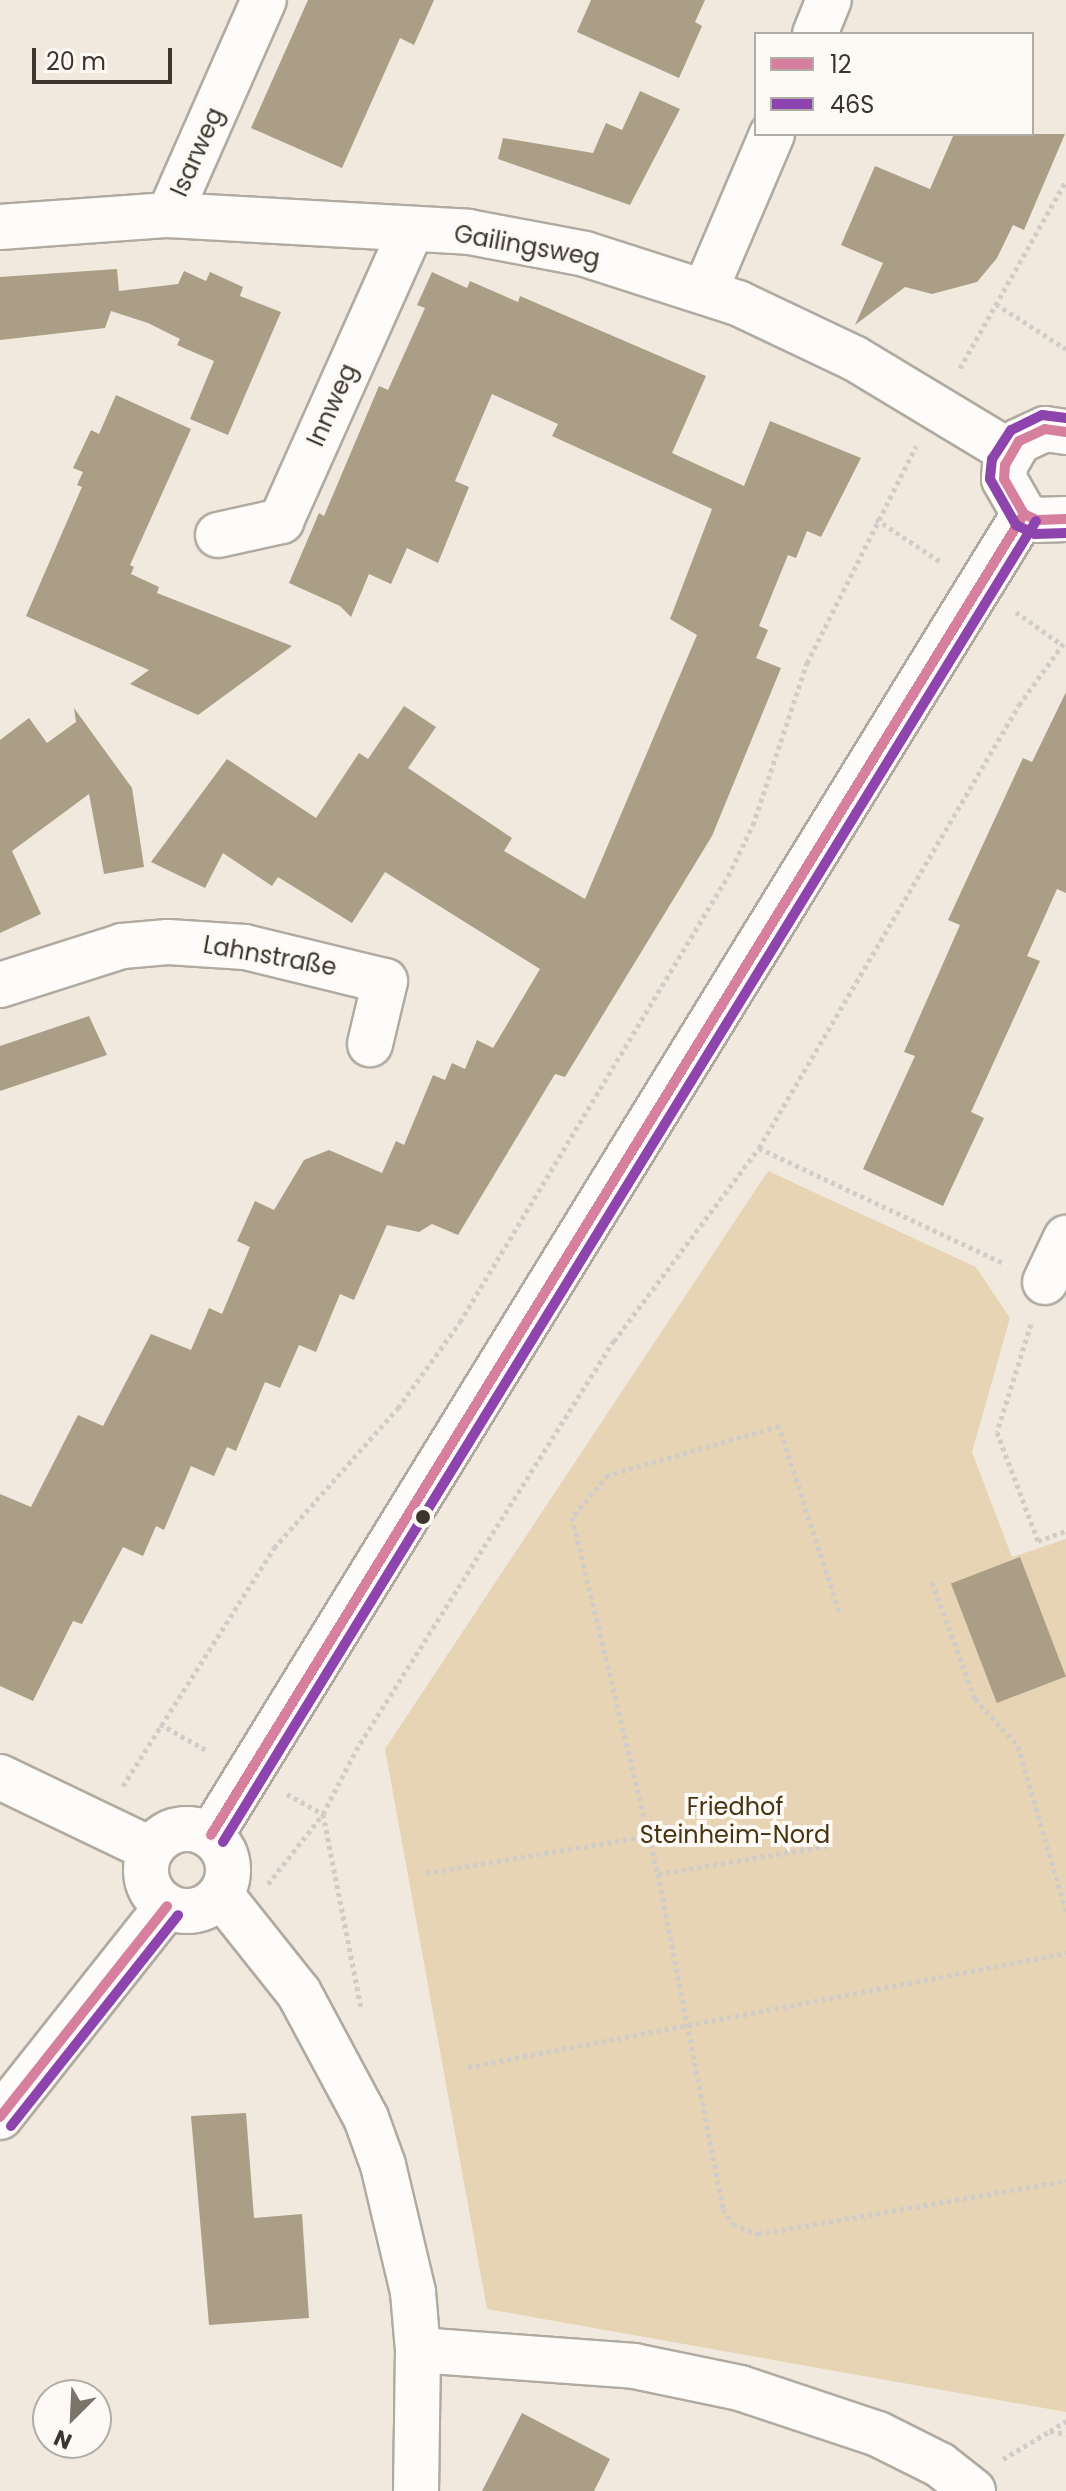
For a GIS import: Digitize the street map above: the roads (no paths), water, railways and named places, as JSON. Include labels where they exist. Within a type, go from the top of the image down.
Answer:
[{"type":"street","name":"Isarweg","points":[[169,215],[264,0]]},
{"type":"street","points":[[816,32],[829,0]]},
{"type":"street","points":[[706,289],[771,136]]},
{"type":"street","name":"Gailingsweg","points":[[0,227],[169,215],[410,232],[469,232],[533,243],[706,289],[854,358],[1010,452]]},
{"type":"street","name":"Innweg","points":[[218,535],[281,521],[410,232]]},
{"type":"street","points":[[211,1835],[1045,516],[1004,479],[1010,452],[1031,433],[1066,432]]},
{"type":"street","name":"Lahnstraße","points":[[0,985],[122,946],[168,942],[245,947],[385,981],[370,1044]]},
{"type":"street","points":[[1045,1282],[1066,1238]]},
{"type":"street","points":[[0,1777],[150,1849]]},
{"type":"street","points":[[174,1829],[211,1835],[226,1855],[228,1876],[221,1895],[188,1912],[167,1906],[146,1880],[150,1849],[174,1829]]},
{"type":"street","points":[[221,1895],[299,1993],[366,2118],[398,2224],[413,2292],[418,2350],[416,2491]]},
{"type":"street","points":[[0,2117],[167,1906]]},
{"type":"street","points":[[418,2350],[634,2366],[740,2388],[878,2434],[969,2487]]},
{"type":"park label","name":"Friedhof Steinheim-Nord","points":[[735,1821]]}]
